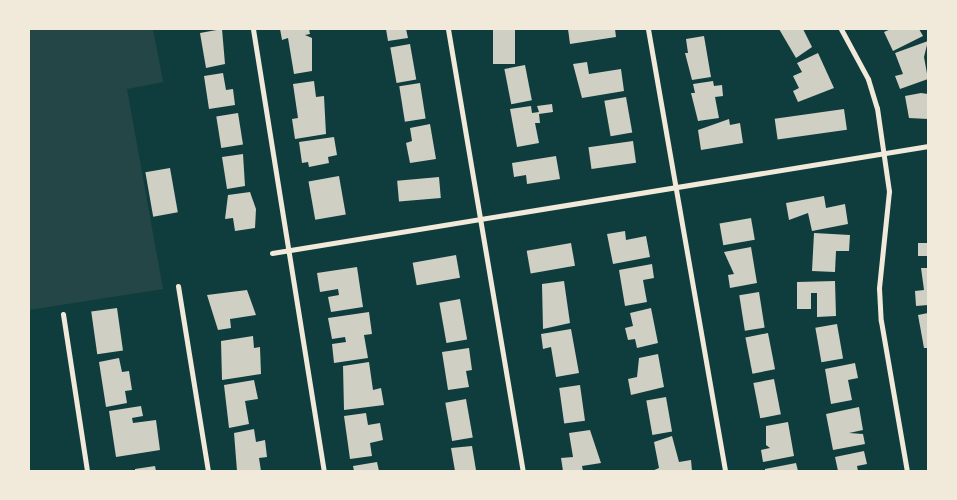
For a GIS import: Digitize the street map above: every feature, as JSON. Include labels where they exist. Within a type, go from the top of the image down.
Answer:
[{"type":"street","points":[[252,29],[324,471]]},
{"type":"street","points":[[448,29],[483,218],[523,471]]},
{"type":"street","points":[[648,29],[672,187],[725,471]]},
{"type":"street","points":[[841,29],[868,79],[883,153],[888,191],[879,288],[881,320],[908,471]]},
{"type":"street","points":[[272,253],[928,146]]},
{"type":"street","points":[[178,286],[208,471]]},
{"type":"street","points":[[62,314],[87,471]]},
{"type":"shaded area","points":[[29,29],[153,29],[163,82],[127,89],[163,289],[29,310]]},
{"type":"building","points":[[222,29],[225,64],[206,68],[200,33]]},
{"type":"building","points":[[280,29],[309,29],[310,34],[305,35],[312,38],[312,71],[294,74],[288,38],[282,40]]},
{"type":"building","points":[[386,29],[406,29],[408,38],[388,41]]},
{"type":"building","points":[[493,29],[515,29],[515,64],[493,64]]},
{"type":"building","points":[[568,29],[615,29],[616,37],[570,44]]},
{"type":"building","points":[[779,29],[803,29],[812,47],[796,58]]},
{"type":"building","points":[[891,29],[919,29],[923,36],[893,51],[884,32]]},
{"type":"building","points":[[704,36],[711,77],[692,80],[685,53],[688,53],[686,39]]},
{"type":"building","points":[[928,41],[924,57],[928,79],[900,89],[895,76],[903,74],[895,53]]},
{"type":"building","points":[[410,44],[416,79],[397,83],[390,47]]},
{"type":"building","points":[[818,53],[834,88],[798,102],[793,91],[799,88],[793,76],[802,72],[797,63]]},
{"type":"building","points":[[587,62],[589,74],[621,69],[624,91],[582,98],[573,64]]},
{"type":"building","points":[[525,65],[532,100],[511,104],[504,69]]},
{"type":"building","points":[[223,73],[226,90],[233,89],[235,105],[209,109],[204,76]]},
{"type":"building","points":[[314,81],[316,97],[324,96],[326,134],[295,139],[292,119],[298,118],[293,84]]},
{"type":"building","points":[[713,81],[714,86],[722,85],[723,96],[715,97],[719,118],[698,121],[691,93],[695,93],[693,84]]},
{"type":"building","points":[[420,83],[426,119],[405,122],[399,86]]},
{"type":"building","points":[[921,93],[928,94],[928,119],[909,118],[905,96]]},
{"type":"building","points":[[626,97],[632,132],[611,136],[604,101]]},
{"type":"building","points":[[552,104],[553,112],[539,114],[540,123],[535,123],[539,143],[517,147],[510,109],[531,106],[532,113],[539,112],[537,106]]},
{"type":"building","points":[[844,109],[847,130],[778,140],[775,119]]},
{"type":"building","points":[[238,113],[243,145],[221,148],[216,116]]},
{"type":"building","points":[[729,119],[730,125],[740,123],[743,143],[701,150],[698,130]]},
{"type":"building","points":[[430,124],[436,159],[410,163],[406,143],[412,141],[410,128]]},
{"type":"building","points":[[334,137],[337,155],[328,157],[329,163],[309,167],[308,162],[302,163],[299,142]]},
{"type":"building","points":[[633,141],[636,163],[591,169],[588,147]]},
{"type":"building","points":[[243,154],[245,186],[227,189],[222,157]]},
{"type":"building","points":[[556,156],[560,179],[527,184],[526,175],[514,177],[512,163]]},
{"type":"building","points":[[170,168],[178,212],[153,217],[145,172]]},
{"type":"building","points":[[339,176],[346,214],[315,220],[308,181]]},
{"type":"building","points":[[439,177],[441,198],[399,202],[397,181]]},
{"type":"building","points":[[250,192],[256,209],[255,228],[235,231],[233,218],[225,219],[228,195]]},
{"type":"building","points":[[824,196],[826,208],[845,204],[848,224],[812,231],[808,213],[789,220],[786,203]]},
{"type":"building","points":[[751,218],[755,240],[723,245],[719,224]]},
{"type":"building","points":[[625,231],[626,240],[646,236],[650,257],[613,264],[607,234]]},
{"type":"building","points":[[814,233],[850,235],[849,251],[836,251],[835,272],[812,271]]},
{"type":"building","points":[[571,243],[575,266],[531,273],[527,251]]},
{"type":"building","points":[[918,243],[928,243],[928,256],[918,256]]},
{"type":"building","points":[[751,247],[757,283],[730,288],[728,275],[734,274],[724,252]]},
{"type":"building","points":[[456,255],[460,278],[417,285],[413,263]]},
{"type":"building","points":[[652,264],[654,278],[643,280],[647,302],[625,306],[619,270]]},
{"type":"building","points":[[357,267],[363,307],[331,312],[328,297],[339,295],[338,289],[320,292],[317,273]]},
{"type":"building","points":[[921,268],[928,268],[928,305],[916,306],[915,291],[924,290]]},
{"type":"building","points":[[564,281],[570,323],[543,329],[542,284]]},
{"type":"building","points":[[835,281],[836,316],[817,317],[817,293],[811,293],[811,309],[797,309],[797,282]]},
{"type":"building","points":[[247,290],[256,315],[230,319],[231,328],[218,330],[207,295]]},
{"type":"building","points":[[759,292],[765,328],[745,331],[739,295]]},
{"type":"building","points":[[460,299],[467,339],[446,343],[439,303]]},
{"type":"building","points":[[117,308],[123,351],[97,354],[91,312]]},
{"type":"building","points":[[651,308],[658,343],[637,348],[635,339],[628,340],[625,328],[633,326],[630,313]]},
{"type":"building","points":[[369,312],[372,334],[364,335],[368,358],[334,363],[332,344],[346,342],[345,337],[332,339],[328,318]]},
{"type":"building","points":[[928,313],[928,348],[924,348],[918,315]]},
{"type":"building","points":[[837,324],[843,358],[821,362],[815,328]]},
{"type":"building","points":[[571,329],[579,373],[556,377],[551,347],[543,349],[541,334]]},
{"type":"building","points":[[768,333],[775,369],[752,374],[745,337]]},
{"type":"building","points":[[253,336],[254,348],[260,347],[261,374],[222,380],[221,341]]},
{"type":"building","points":[[469,348],[472,370],[466,371],[469,387],[448,390],[442,352]]},
{"type":"building","points":[[658,354],[664,387],[631,395],[628,379],[637,377],[639,358]]},
{"type":"building","points":[[119,358],[122,372],[129,371],[132,390],[125,391],[127,403],[106,407],[99,362]]},
{"type":"building","points":[[369,362],[373,390],[381,388],[384,405],[344,410],[343,366]]},
{"type":"building","points":[[855,363],[858,378],[848,380],[852,400],[831,404],[825,369]]},
{"type":"building","points":[[774,379],[781,414],[760,418],[753,383]]},
{"type":"building","points":[[254,380],[258,399],[245,401],[249,424],[229,428],[224,385]]},
{"type":"building","points":[[580,385],[585,421],[564,424],[559,388]]},
{"type":"building","points":[[666,397],[672,431],[652,435],[646,400]]},
{"type":"building","points":[[466,399],[473,437],[452,441],[445,403]]},
{"type":"building","points":[[141,406],[143,416],[132,418],[133,423],[156,420],[160,450],[116,457],[109,411]]},
{"type":"building","points":[[859,407],[863,430],[849,433],[863,434],[865,444],[833,450],[826,414]]},
{"type":"building","points":[[366,413],[368,425],[380,423],[383,440],[370,443],[372,456],[350,459],[344,416]]},
{"type":"building","points":[[788,422],[794,456],[763,462],[761,450],[770,448],[766,445],[766,426]]},
{"type":"building","points":[[254,429],[256,442],[265,440],[267,457],[259,458],[261,471],[237,471],[234,433]]},
{"type":"building","points":[[590,430],[601,463],[582,466],[583,471],[563,471],[561,458],[573,457],[569,433]]},
{"type":"building","points":[[672,436],[679,462],[691,460],[692,471],[652,471],[659,468],[654,442]]},
{"type":"building","points":[[472,446],[476,470],[491,471],[455,471],[451,448]]},
{"type":"building","points":[[864,451],[867,464],[857,466],[858,471],[838,471],[835,457]]},
{"type":"building","points":[[377,462],[379,471],[354,471],[353,466]]},
{"type":"building","points":[[796,463],[798,471],[765,471],[765,469]]},
{"type":"building","points":[[155,466],[156,471],[135,471],[135,469]]}]
